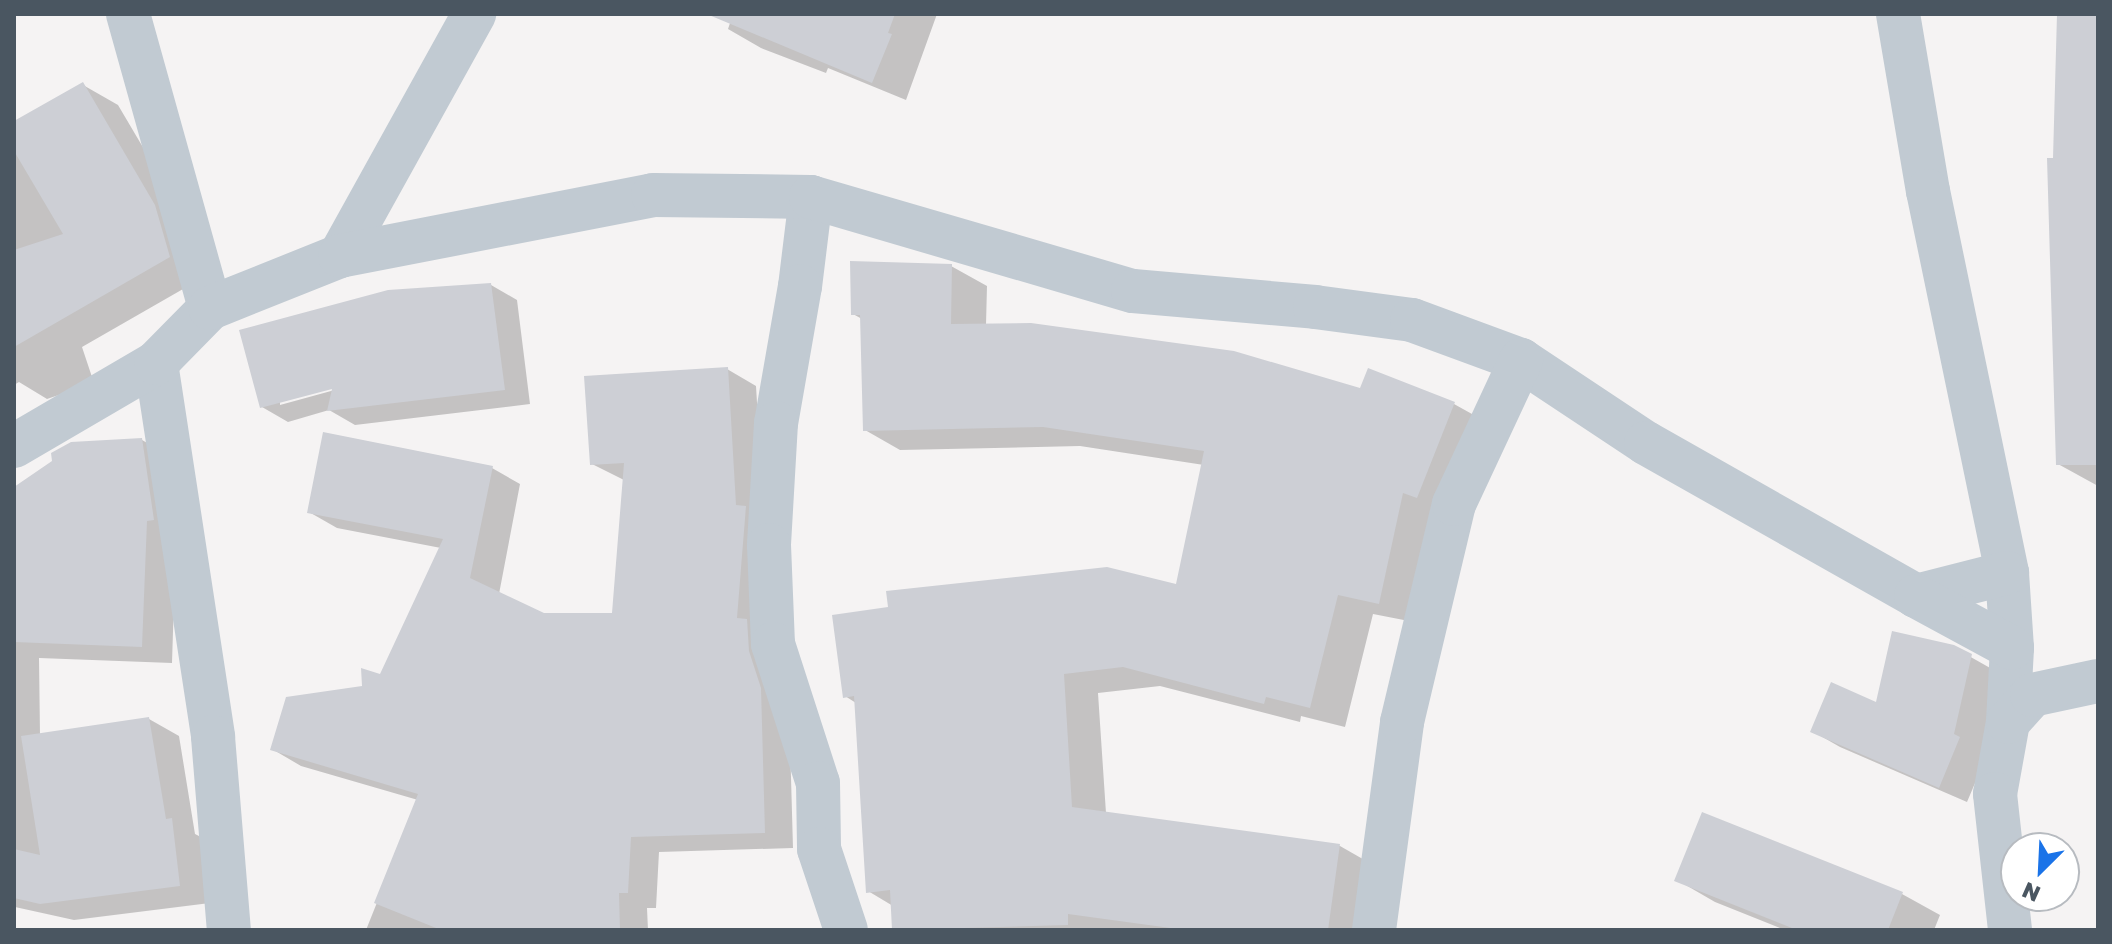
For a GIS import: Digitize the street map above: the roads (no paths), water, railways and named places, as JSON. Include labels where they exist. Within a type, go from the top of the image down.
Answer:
[{"type":"street","points":[[128,14],[210,308]]},
{"type":"street","points":[[340,256],[474,14]]},
{"type":"street","points":[[1898,14],[1928,191],[2007,573],[2012,648],[2008,722],[1995,794],[2010,930]]},
{"type":"street","points":[[14,446],[156,363],[210,308],[340,256],[653,195],[811,197],[1133,291],[1315,307],[1412,320],[1521,360],[1646,443],[2012,648]]},
{"type":"street","points":[[811,197],[800,286],[776,423],[769,545],[773,644],[818,783],[819,849],[846,930]]},
{"type":"street","points":[[1374,930],[1402,722],[1454,504],[1521,360]]},
{"type":"street","points":[[156,363],[213,737],[229,930]]},
{"type":"street","points":[[1916,596],[2007,573]]},
{"type":"street","points":[[2008,722],[2032,695],[2098,681]]}]
